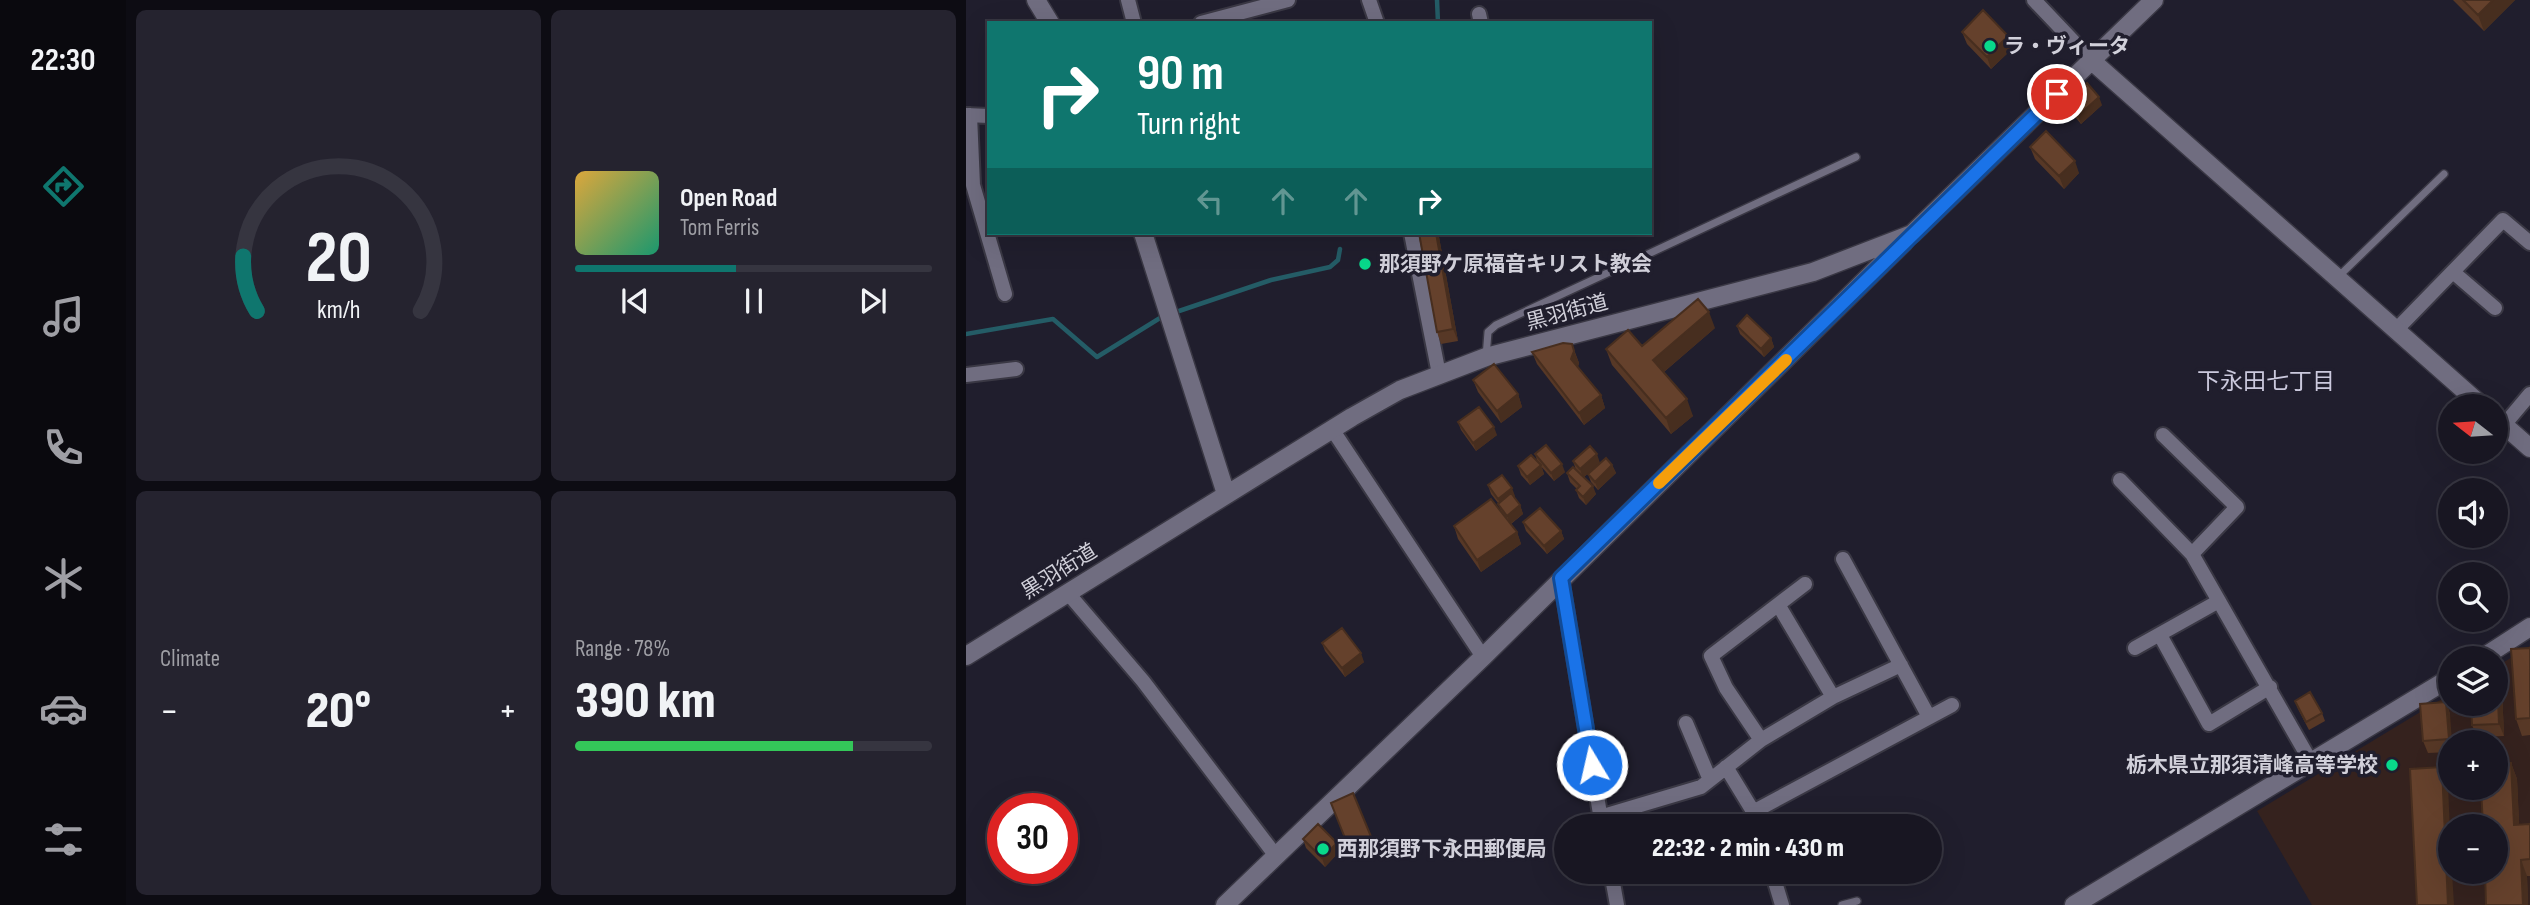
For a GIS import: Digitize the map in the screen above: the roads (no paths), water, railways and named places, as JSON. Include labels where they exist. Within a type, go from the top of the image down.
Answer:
[{"type":"street","points":[[1036,0],[1049,21]]},
{"type":"street","points":[[1128,0],[1133,21]]},
{"type":"street","points":[[1206,21],[1246,5],[1289,0]]},
{"type":"street","points":[[1369,0],[1376,21]]},
{"type":"street","points":[[2034,0],[2092,61],[2468,394]]},
{"type":"street","name":"黒羽街道","points":[[966,656],[1332,429],[1400,390],[1486,357],[1813,272],[1912,234],[2154,0]]},
{"type":"street","points":[[987,116],[968,115],[973,185],[987,233]]},
{"type":"street","points":[[2396,330],[2503,220],[2530,243]]},
{"type":"street","points":[[1226,905],[1483,657],[1912,234]]},
{"type":"street","points":[[988,235],[1005,295]]},
{"type":"street","points":[[1144,235],[1226,494]]},
{"type":"street","points":[[1411,235],[1439,374]]},
{"type":"street","points":[[2453,272],[2495,308]]},
{"type":"street","points":[[966,375],[1016,369]]},
{"type":"street","points":[[2508,414],[2530,394]]},
{"type":"street","points":[[2508,428],[2530,448]]},
{"type":"street","points":[[1332,429],[1483,657]]},
{"type":"street","points":[[2162,435],[2237,508],[2192,554]]},
{"type":"street","points":[[2120,480],[2192,554],[2311,762]]},
{"type":"street","points":[[1843,559],[1930,717]]},
{"type":"street","points":[[1561,578],[1600,814]]},
{"type":"street","points":[[1761,740],[1726,688],[1711,656],[1805,584]]},
{"type":"street","points":[[1068,592],[1143,681],[1276,856]]},
{"type":"street","points":[[2135,648],[2220,601]]},
{"type":"street","points":[[1779,606],[1833,697]]},
{"type":"street","points":[[2501,646],[2530,627]]},
{"type":"street","points":[[2160,635],[2210,724],[2270,687]]},
{"type":"street","points":[[1622,814],[1701,787],[1761,740],[1833,697],[1901,665]]},
{"type":"street","points":[[2074,905],[2438,685]]},
{"type":"street","points":[[1726,767],[1753,812],[1952,705]]},
{"type":"street","points":[[1686,723],[1710,780]]},
{"type":"street","points":[[1613,884],[1617,905]]},
{"type":"street","points":[[1776,884],[1782,905]]},
{"type":"lane","points":[[1486,357],[1488,331],[1496,325],[1856,157]]},
{"type":"lane","points":[[2338,278],[2444,174]]},
{"type":"lane","points":[[1842,905],[1857,901]]},
{"type":"waterway","points":[[1437,0],[1438,21]]},
{"type":"waterway","points":[[1179,311],[1271,280],[1330,267],[1338,260],[1340,249]]},
{"type":"waterway","points":[[966,334],[1053,319],[1097,357],[1160,318]]},
{"type":"place","name":"ラ・ヴィータ","points":[[1990,46]]},
{"type":"place","name":"那須野ケ原福音キリスト教会","points":[[1365,264]]},
{"type":"place","name":"栃木県立那須清峰高等学校","points":[[2392,765]]},
{"type":"place","name":"西那須野下永田郵便局","points":[[1323,849]]},
{"type":"district","name":"下永田七丁目","points":[[2266,381]]}]
